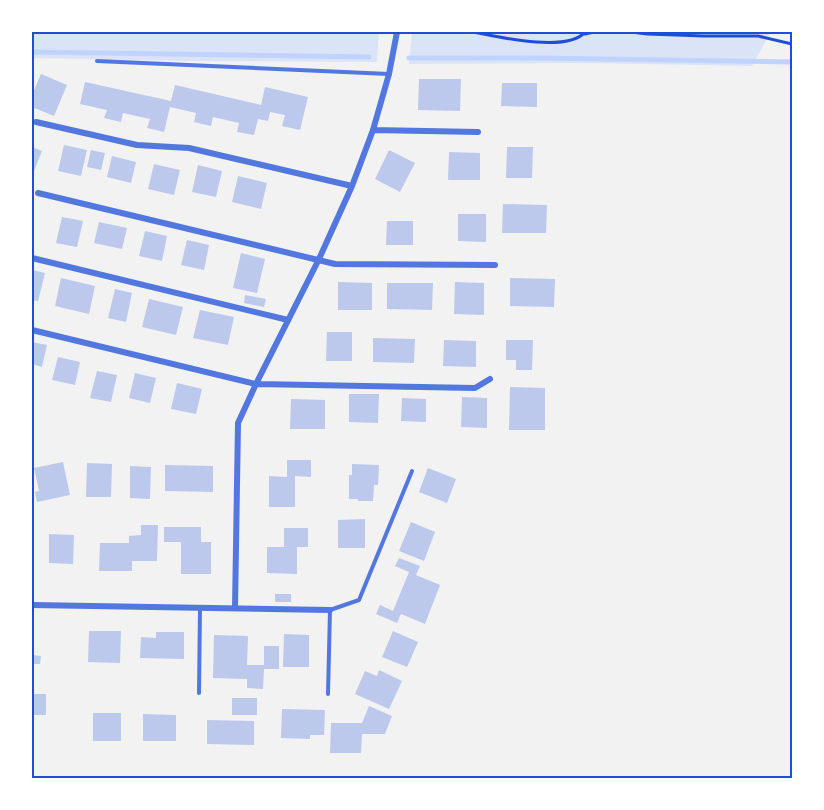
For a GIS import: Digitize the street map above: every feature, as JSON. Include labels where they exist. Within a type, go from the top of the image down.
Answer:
[{"type":"street","points":[[235,608],[238,423],[319,259],[352,186],[373,130],[389,74],[397,32]]},
{"type":"street","points":[[36,122],[137,145],[189,148],[352,186]]},
{"type":"street","points":[[373,130],[478,132]]},
{"type":"street","points":[[38,193],[335,264],[495,265]]},
{"type":"street","points":[[32,258],[288,320]]},
{"type":"street","points":[[32,330],[256,384],[475,388],[490,379]]},
{"type":"street","points":[[32,605],[330,610]]},
{"type":"lane","points":[[97,61],[389,74]]},
{"type":"lane","points":[[328,694],[330,610],[359,600],[412,471]]},
{"type":"lane","points":[[199,693],[200,607]]},
{"type":"path","points":[[473,32],[508,39],[545,42],[571,41],[585,33],[594,32]]},
{"type":"path","points":[[631,32],[758,36],[792,44]]},
{"type":"shaded area","points":[[32,32],[379,32],[377,62],[32,58]]},
{"type":"shaded area","points":[[412,32],[771,32],[752,66],[585,63],[409,64]]},
{"type":"building","points":[[41,74],[67,85],[54,116],[32,107],[32,95]]},
{"type":"building","points":[[419,79],[461,79],[460,111],[418,110]]},
{"type":"building","points":[[85,82],[171,101],[175,85],[261,105],[265,87],[308,97],[300,130],[282,126],[285,115],[270,112],[268,121],[258,119],[254,135],[237,132],[239,123],[213,117],[211,126],[194,122],[196,113],[170,107],[164,132],[147,128],[150,119],[123,113],[121,122],[104,118],[107,110],[80,104]]},
{"type":"building","points":[[502,83],[537,83],[537,107],[501,106]]},
{"type":"building","points":[[64,145],[87,150],[81,176],[58,171]]},
{"type":"building","points":[[32,147],[42,151],[32,176]]},
{"type":"building","points":[[507,147],[533,147],[532,178],[506,178]]},
{"type":"building","points":[[91,150],[105,153],[101,170],[87,167]]},
{"type":"building","points":[[389,150],[415,163],[400,192],[375,179]]},
{"type":"building","points":[[449,152],[480,153],[480,180],[448,180]]},
{"type":"building","points":[[112,156],[136,162],[131,183],[107,177]]},
{"type":"building","points":[[154,164],[180,170],[174,195],[148,189]]},
{"type":"building","points":[[198,165],[222,171],[216,197],[192,192]]},
{"type":"building","points":[[238,176],[267,183],[261,209],[232,202]]},
{"type":"building","points":[[503,204],[547,205],[546,233],[502,233]]},
{"type":"building","points":[[458,214],[486,214],[486,242],[458,241]]},
{"type":"building","points":[[62,217],[83,221],[77,247],[56,243]]},
{"type":"building","points":[[387,221],[413,221],[413,245],[386,245]]},
{"type":"building","points":[[99,222],[127,228],[122,249],[94,243]]},
{"type":"building","points":[[145,231],[167,236],[162,261],[139,256]]},
{"type":"building","points":[[187,240],[209,245],[204,270],[181,265]]},
{"type":"building","points":[[241,253],[265,259],[257,293],[233,288]]},
{"type":"building","points":[[32,270],[45,273],[38,301],[32,300]]},
{"type":"building","points":[[61,278],[95,286],[89,314],[55,306]]},
{"type":"building","points":[[510,278],[555,279],[554,307],[510,306]]},
{"type":"building","points":[[338,282],[372,283],[372,310],[338,310]]},
{"type":"building","points":[[455,282],[484,283],[484,315],[454,314]]},
{"type":"building","points":[[387,283],[433,283],[432,310],[387,309]]},
{"type":"building","points":[[115,289],[132,293],[126,322],[108,318]]},
{"type":"building","points":[[245,295],[266,299],[264,307],[244,303]]},
{"type":"building","points":[[149,299],[183,307],[176,335],[142,327]]},
{"type":"building","points":[[200,310],[234,317],[228,345],[193,338]]},
{"type":"building","points":[[327,332],[352,332],[352,361],[326,361]]},
{"type":"building","points":[[373,338],[415,339],[414,363],[373,362]]},
{"type":"building","points":[[444,340],[476,341],[476,367],[443,366]]},
{"type":"building","points":[[506,340],[533,340],[532,370],[516,370],[516,360],[506,360]]},
{"type":"building","points":[[32,342],[47,345],[42,367],[32,364]]},
{"type":"building","points":[[58,357],[80,362],[75,385],[52,380]]},
{"type":"building","points":[[97,371],[117,375],[111,402],[90,398]]},
{"type":"building","points":[[135,373],[156,378],[150,403],[129,398]]},
{"type":"building","points":[[177,383],[202,389],[196,414],[171,409]]},
{"type":"building","points":[[510,387],[545,388],[545,430],[509,430]]},
{"type":"building","points":[[349,394],[379,394],[378,423],[349,422]]},
{"type":"building","points":[[462,397],[487,398],[487,428],[461,427]]},
{"type":"building","points":[[402,398],[426,399],[426,422],[401,421]]},
{"type":"building","points":[[291,399],[325,400],[325,429],[290,429]]},
{"type":"building","points":[[287,460],[311,460],[311,477],[295,476],[295,507],[269,507],[269,476],[287,477]]},
{"type":"building","points":[[63,462],[70,495],[37,502],[35,492],[39,491],[34,468]]},
{"type":"building","points":[[87,463],[112,464],[111,497],[86,497]]},
{"type":"building","points":[[352,464],[379,465],[378,485],[374,485],[373,501],[349,499],[349,475],[352,475]]},
{"type":"building","points":[[165,465],[213,466],[213,492],[165,491]]},
{"type":"building","points":[[130,466],[151,467],[150,499],[130,498]]},
{"type":"building","points":[[428,468],[456,479],[447,503],[419,492]]},
{"type":"building","points":[[365,519],[365,548],[338,548],[338,520]]},
{"type":"building","points":[[411,522],[435,532],[424,561],[399,551]]},
{"type":"building","points":[[141,525],[158,525],[157,561],[132,561],[132,571],[99,571],[100,543],[129,543],[129,536],[141,535]]},
{"type":"building","points":[[164,527],[201,527],[201,542],[211,542],[211,574],[181,574],[181,542],[164,542]]},
{"type":"building","points":[[284,528],[308,528],[308,547],[297,547],[297,574],[267,573],[267,547],[284,547]]},
{"type":"building","points":[[49,534],[74,535],[73,564],[49,563]]},
{"type":"building","points":[[399,558],[420,566],[416,575],[440,585],[425,624],[401,614],[397,623],[376,614],[380,605],[393,611],[409,572],[395,566]]},
{"type":"building","points":[[275,594],[291,594],[291,602],[275,602]]},
{"type":"building","points":[[89,631],[121,631],[120,663],[88,662]]},
{"type":"building","points":[[393,631],[418,642],[407,667],[382,657]]},
{"type":"building","points":[[156,632],[184,632],[184,659],[140,658],[141,637],[156,638]]},
{"type":"building","points":[[284,634],[309,635],[309,667],[283,667]]},
{"type":"building","points":[[214,635],[248,636],[247,665],[264,665],[264,646],[279,646],[279,669],[264,669],[263,689],[247,688],[247,679],[213,678]]},
{"type":"building","points":[[33,655],[41,656],[40,664],[33,664]]},
{"type":"building","points":[[379,670],[402,681],[389,709],[355,694],[365,671],[377,676]]},
{"type":"building","points":[[32,694],[46,694],[46,715],[32,715]]},
{"type":"building","points":[[232,698],[257,698],[257,715],[232,715]]},
{"type":"building","points":[[369,706],[392,716],[385,734],[362,734],[361,753],[330,753],[331,723],[362,723]]},
{"type":"building","points":[[282,709],[325,710],[324,735],[310,735],[310,739],[281,738]]},
{"type":"building","points":[[93,713],[121,713],[121,741],[93,741]]},
{"type":"building","points":[[143,714],[176,715],[176,741],[143,741]]},
{"type":"building","points":[[207,720],[254,721],[254,745],[207,744]]},
{"type":"waterway","points":[[32,52],[369,57]]},
{"type":"waterway","points":[[409,58],[792,62]]}]
